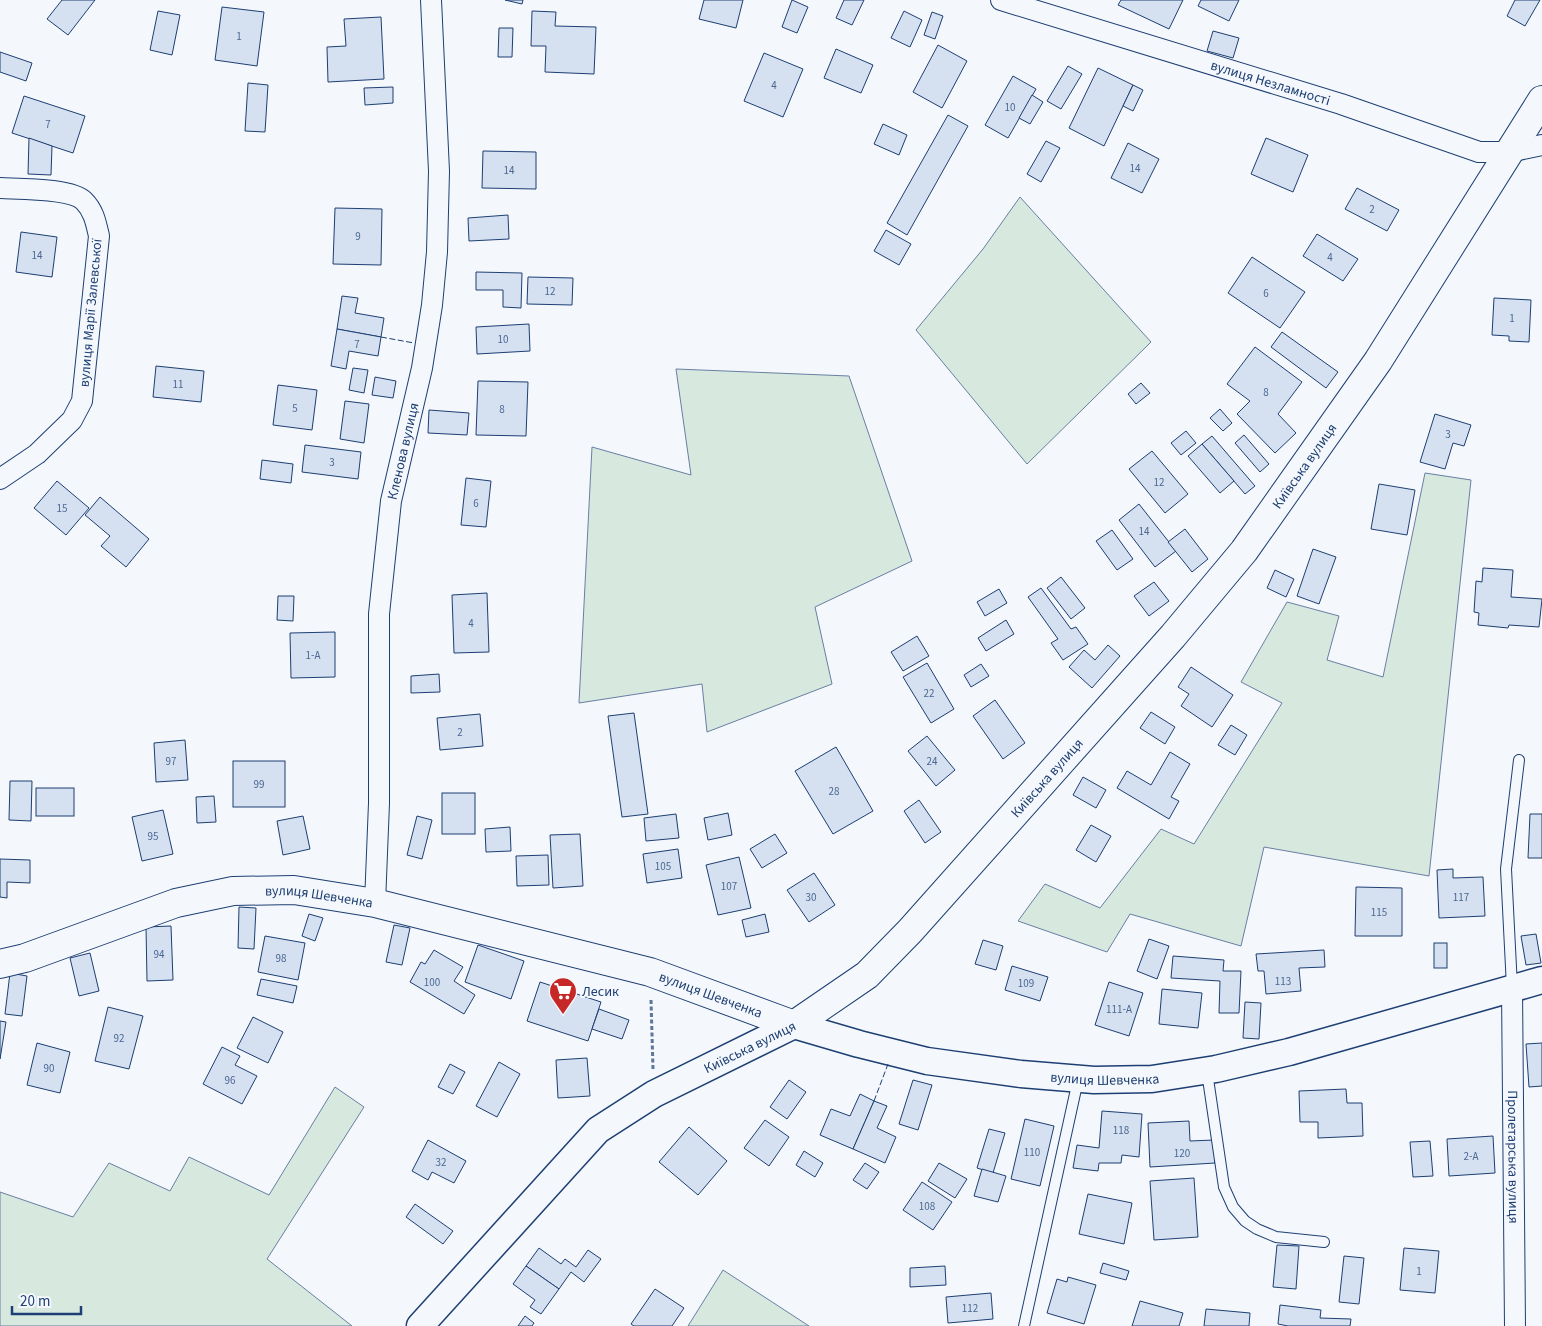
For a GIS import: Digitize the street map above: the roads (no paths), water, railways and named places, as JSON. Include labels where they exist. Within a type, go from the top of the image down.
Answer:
[{"type":"main road","name":"Київська вулиця","points":[[794,1025],[867,975],[910,931],[1173,636],[1244,551],[1378,361],[1542,100]]},
{"type":"main road","name":"вулиця Шевченка","points":[[0,964],[25,958],[176,903],[233,890],[294,890],[374,903],[650,972],[794,1025]]},
{"type":"street","name":"Кленова вулиця","points":[[374,903],[379,803],[379,614],[391,501],[422,368],[432,305],[437,252],[439,171],[431,0]]},
{"type":"street","name":"вулиця Незламності","points":[[1001,0],[1341,104],[1479,152],[1509,152],[1542,145]]},
{"type":"street","name":"вулиця Марії Залевської","points":[[0,188],[63,192],[83,199],[95,215],[99,236],[82,401],[72,420],[37,454],[0,479]]},
{"type":"street","name":"вулиця Шевченка","points":[[794,1025],[859,1044],[927,1060],[1021,1074],[1078,1079],[1152,1079],[1207,1071],[1289,1052],[1542,980]]},
{"type":"street","name":"Пролетарська вулиця","points":[[1512,988],[1515,1326]]},
{"type":"street","name":"Київська вулиця","points":[[420,1326],[598,1130],[654,1094],[794,1025]]},
{"type":"lane","points":[[1512,988],[1506,869],[1520,760]]},
{"type":"lane","points":[[1207,1071],[1224,1187],[1233,1207],[1245,1221],[1258,1230],[1276,1237],[1324,1242]]},
{"type":"lane","points":[[1024,1326],[1078,1079]]},
{"type":"place","name":"Лесик","points":[[563,1015]]}]
